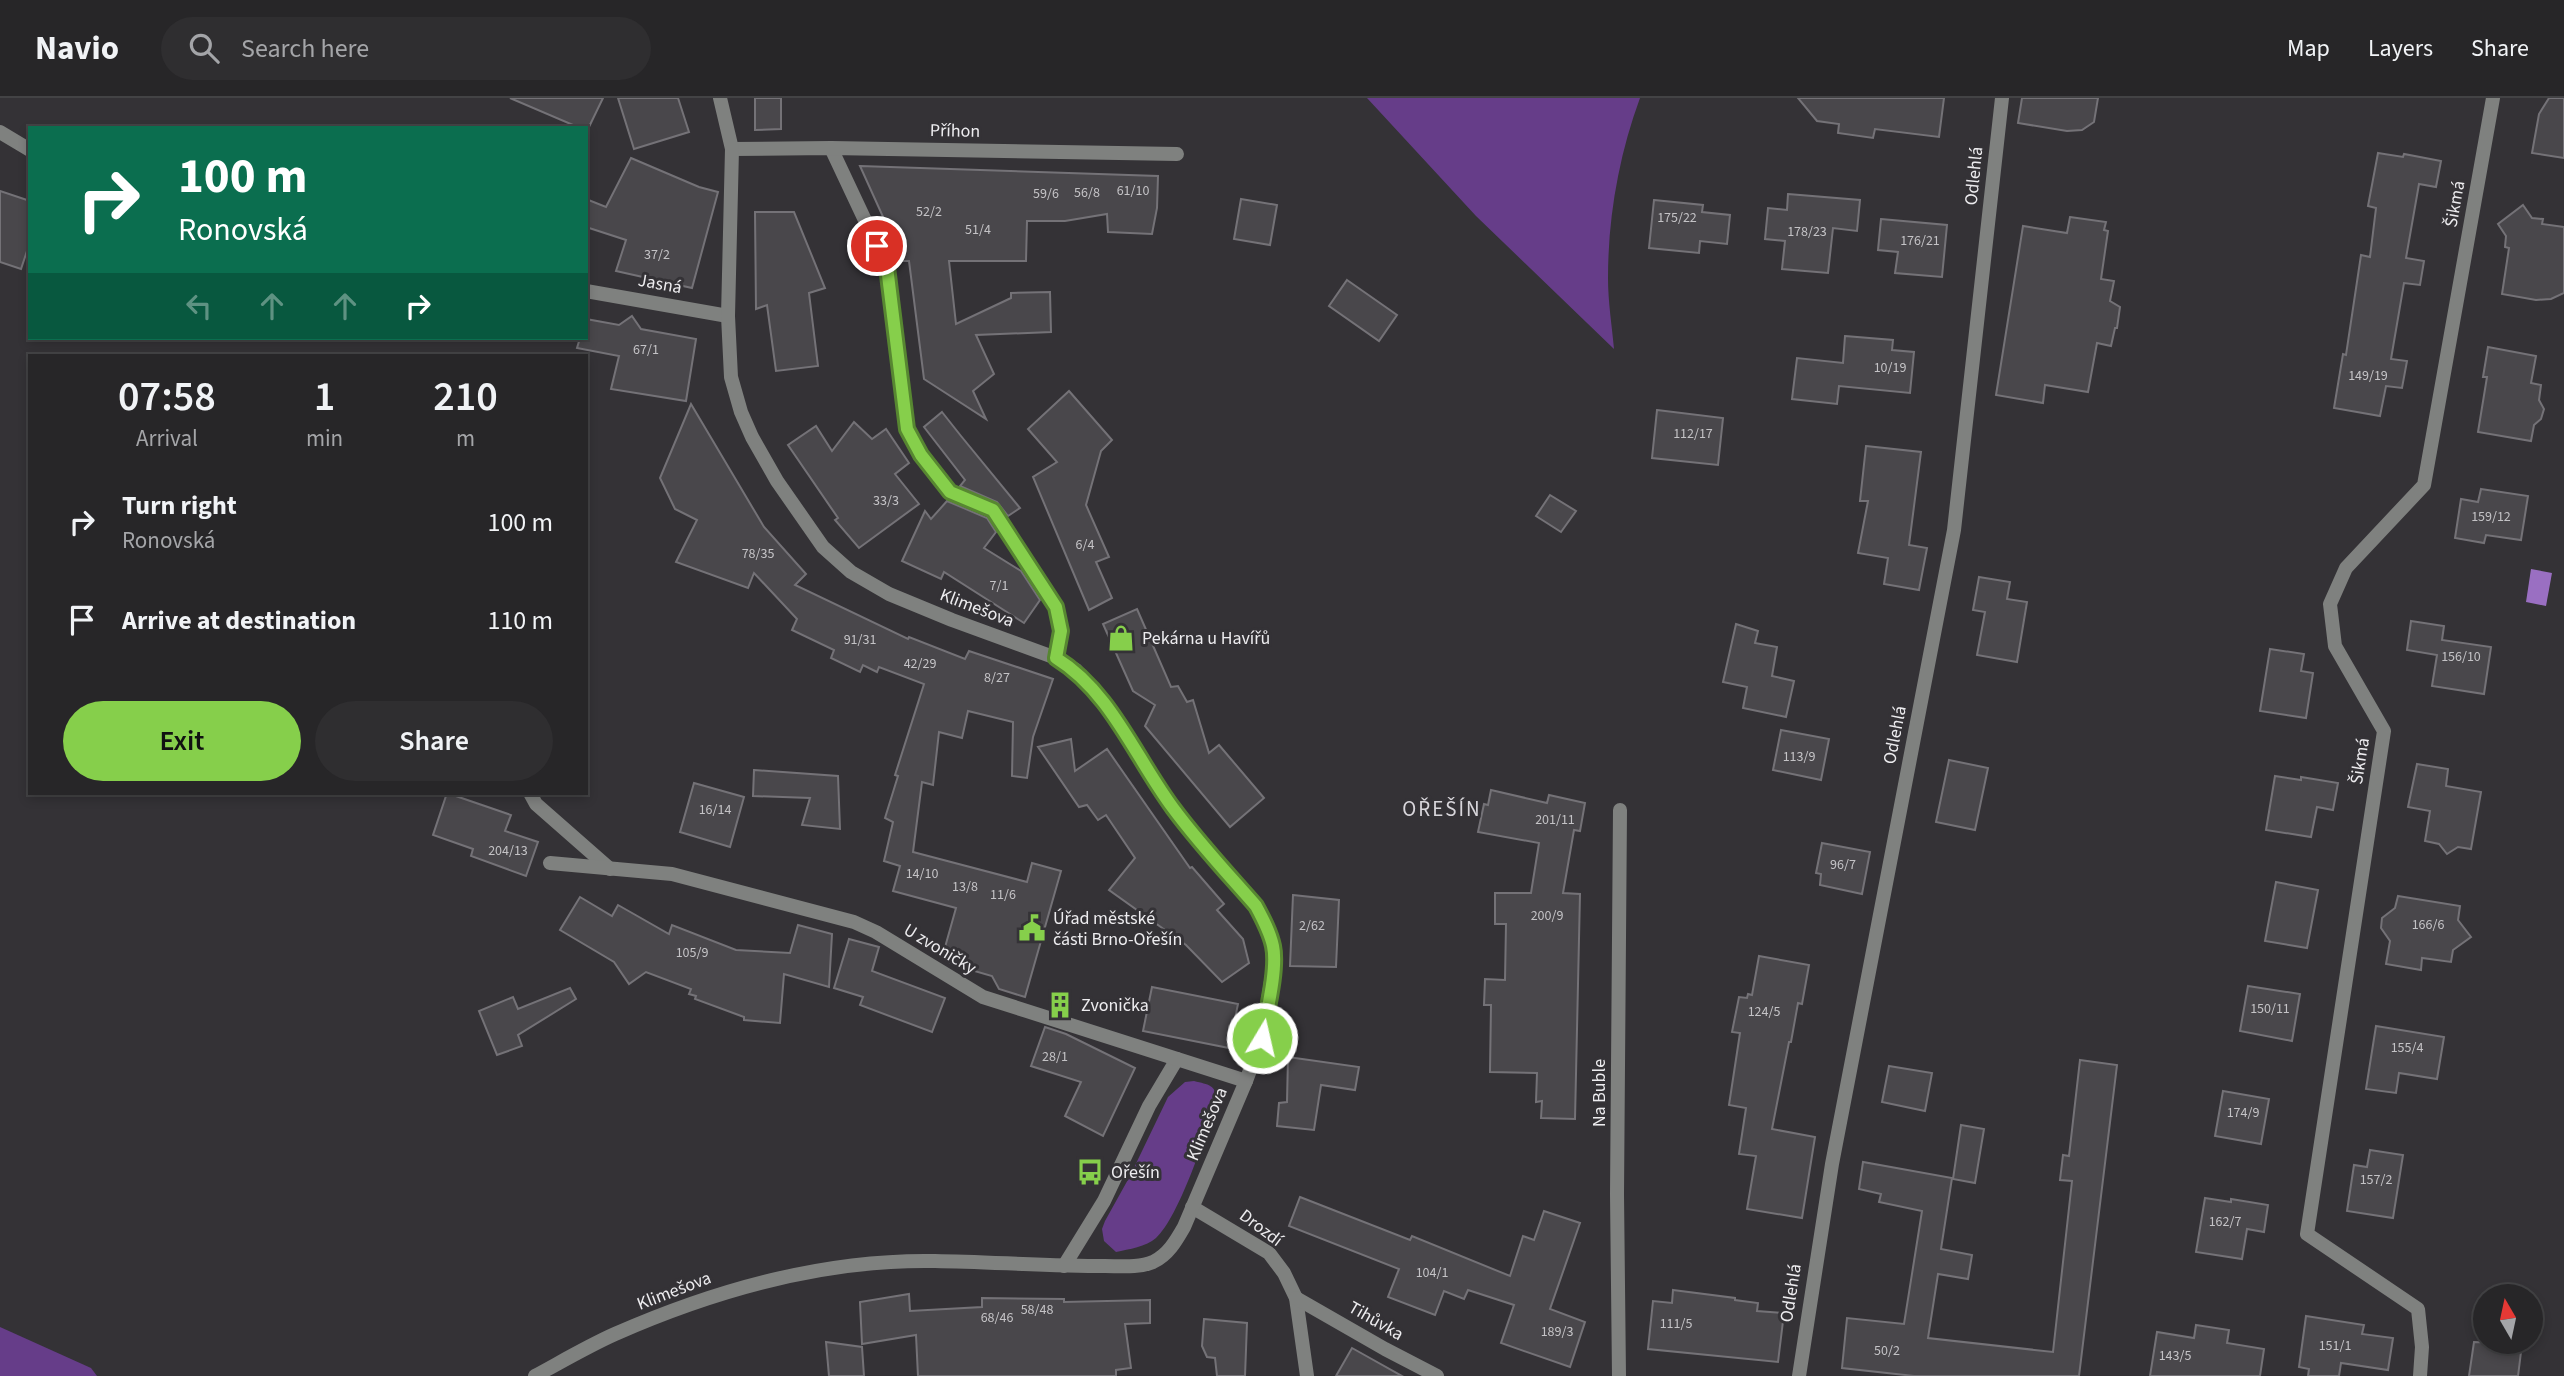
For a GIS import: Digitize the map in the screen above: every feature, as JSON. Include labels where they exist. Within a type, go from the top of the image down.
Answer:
[{"type":"street","name":"Klimešova","points":[[535,1376],[619,1332],[713,1295],[770,1280],[871,1264],[932,1261],[1064,1266],[1137,1265],[1152,1262],[1171,1249],[1184,1227],[1246,1081],[1262,1038],[1274,962],[1274,947],[1256,906],[1173,808],[1100,696],[1076,670],[1056,658],[890,594],[851,572],[822,547],[777,481],[741,412],[732,377],[728,316],[732,149],[720,98]]},
{"type":"street","name":"Odlehlá","points":[[1799,1376],[1832,1164],[1954,530],[2002,98]]},
{"type":"street","name":"Šikmá","points":[[2420,1376],[2422,1347],[2418,1310],[2306,1234],[2384,731],[2335,646],[2330,604],[2346,568],[2424,485],[2493,98]]},
{"type":"street","points":[[0,132],[28,149]]},
{"type":"street","name":"Příhon","points":[[732,149],[831,148],[1177,154]]},
{"type":"street","points":[[831,148],[887,267],[907,429],[926,462],[950,492],[993,510],[1056,607],[1061,631],[1056,658]]},
{"type":"street","name":"Jasná","points":[[588,291],[728,316]]},
{"type":"street","points":[[531,795],[536,804],[610,869]]},
{"type":"street","name":"Na Buble","points":[[1619,1376],[1617,1194],[1620,810]]},
{"type":"street","name":"U zvoničky","points":[[550,863],[672,874],[853,922],[876,932],[983,997],[1246,1081]]},
{"type":"street","points":[[1064,1266],[1104,1201],[1149,1106],[1177,1059]]},
{"type":"street","name":"Drozdí","points":[[1192,1207],[1218,1220],[1269,1253],[1284,1273],[1296,1298],[1307,1376]]},
{"type":"street","name":"Tihůvka","points":[[1296,1298],[1437,1376]]},
{"type":"shaded area","points":[[1367,98],[1640,98],[1621,164],[1610,232],[1608,287],[1614,349],[1476,216]]},
{"type":"shaded area","points":[[2531,569],[2552,573],[2546,606],[2526,602]]},
{"type":"shaded area","points":[[1194,1081],[1210,1086],[1218,1101],[1183,1194],[1156,1238],[1142,1246],[1116,1252],[1104,1241],[1102,1229],[1105,1221],[1168,1097],[1185,1082]]},
{"type":"shaded area","points":[[0,1327],[91,1368],[97,1376],[0,1376]]},
{"type":"building","points":[[510,98],[603,98],[588,129],[588,126],[575,126]]},
{"type":"building","points":[[618,98],[678,98],[689,132],[634,149]]},
{"type":"building","points":[[755,98],[781,98],[781,129],[755,130]]},
{"type":"building","points":[[1798,98],[1944,98],[1939,137],[1875,129],[1873,138],[1838,133],[1839,124],[1817,121]]},
{"type":"building","points":[[2022,98],[2098,98],[2094,122],[2082,130],[2067,131],[2018,123]]},
{"type":"building","points":[[2549,98],[2564,98],[2564,158],[2532,153],[2539,114]]},
{"type":"building","points":[[2378,153],[2403,157],[2404,154],[2441,161],[2436,187],[2419,184],[2406,258],[2424,261],[2420,285],[2404,283],[2391,359],[2407,361],[2402,388],[2386,386],[2380,416],[2334,408],[2343,354],[2346,355],[2361,255],[2370,257],[2376,208],[2368,206]]},
{"type":"building","points":[[631,158],[699,187],[718,192],[692,288],[616,271],[626,240],[588,228],[588,200],[606,207]]},
{"type":"building","points":[[860,166],[1158,176],[1157,208],[1152,234],[1108,232],[1107,214],[1065,221],[1027,221],[1026,261],[949,261],[956,324],[1011,298],[1011,293],[1050,292],[1051,332],[976,335],[994,374],[973,391],[986,419],[924,379],[909,261],[903,261]]},
{"type":"building","points":[[0,191],[28,200],[28,248],[21,269],[0,262]]},
{"type":"building","points":[[1788,194],[1860,200],[1857,231],[1833,228],[1828,273],[1782,269],[1785,241],[1765,239],[1768,208],[1787,210]]},
{"type":"building","points":[[1241,199],[1277,205],[1270,245],[1234,239]]},
{"type":"building","points":[[1654,200],[1703,205],[1702,212],[1730,215],[1727,244],[1700,241],[1699,253],[1649,248]]},
{"type":"building","points":[[2523,205],[2532,218],[2543,219],[2542,224],[2564,227],[2564,293],[2551,299],[2536,300],[2502,294],[2509,248],[2505,247],[2506,236],[2498,224]]},
{"type":"building","points":[[755,212],[794,212],[825,288],[809,293],[818,366],[776,371],[767,305],[756,309]]},
{"type":"building","points":[[2070,217],[2106,222],[2104,230],[2108,231],[2101,279],[2114,281],[2110,301],[2120,307],[2111,346],[2097,343],[2088,392],[2045,385],[2043,403],[1996,395],[2023,226],[2067,233]]},
{"type":"building","points":[[1881,219],[1947,225],[1942,277],[1895,273],[1898,252],[1878,250]]},
{"type":"building","points":[[1347,280],[1397,315],[1379,341],[1329,306]]},
{"type":"building","points":[[632,316],[641,329],[696,339],[686,401],[611,389],[619,356],[577,348],[579,340],[588,340],[588,319],[619,325]]},
{"type":"building","points":[[1845,336],[1893,340],[1892,350],[1914,352],[1910,393],[1839,386],[1837,404],[1792,399],[1797,358],[1843,363]]},
{"type":"building","points":[[2488,347],[2536,356],[2531,383],[2541,385],[2539,400],[2544,409],[2541,419],[2534,425],[2531,441],[2478,432],[2487,377],[2483,377]]},
{"type":"building","points":[[1069,391],[1112,440],[1101,451],[1086,505],[1109,557],[1096,562],[1112,598],[1089,610],[1033,477],[1057,462],[1028,429]]},
{"type":"building","points":[[691,404],[764,527],[806,574],[795,585],[908,639],[909,637],[965,659],[969,651],[1053,679],[1033,737],[1027,778],[1012,776],[1013,722],[968,711],[962,738],[939,732],[933,785],[922,782],[913,852],[1027,882],[1032,863],[1061,871],[1025,997],[999,989],[992,976],[954,965],[942,958],[956,908],[893,891],[900,866],[884,861],[893,822],[885,818],[898,776],[895,775],[924,684],[879,667],[877,672],[863,665],[860,672],[831,658],[834,650],[792,630],[797,619],[754,573],[748,588],[676,562],[697,520],[675,509],[660,478]]},
{"type":"building","points":[[1657,410],[1723,418],[1718,465],[1652,458]]},
{"type":"building","points":[[942,412],[1020,508],[1008,516],[997,502],[960,486],[965,480],[924,427]]},
{"type":"building","points":[[854,422],[872,439],[886,429],[909,463],[895,474],[919,504],[859,548],[835,520],[838,518],[788,445],[816,426],[832,451]]},
{"type":"building","points":[[1866,446],[1921,452],[1909,545],[1927,548],[1919,590],[1884,584],[1888,558],[1858,553],[1868,501],[1860,501]]},
{"type":"building","points":[[2481,489],[2528,496],[2521,540],[2486,535],[2484,543],[2455,538],[2461,499],[2478,502]]},
{"type":"building","points":[[1550,495],[1576,511],[1561,532],[1536,516]]},
{"type":"building","points":[[947,501],[987,518],[996,532],[984,548],[1021,571],[1040,600],[1024,623],[944,572],[941,579],[902,561],[925,511],[931,519]]},
{"type":"building","points":[[1979,577],[2010,582],[2007,599],[2027,602],[2017,662],[1977,655],[1985,612],[1973,610]]},
{"type":"building","points":[[1137,609],[1171,687],[1178,686],[1187,702],[1193,700],[1209,753],[1219,745],[1264,798],[1230,827],[1145,726],[1155,705],[1133,691],[1103,624]]},
{"type":"building","points":[[2411,621],[2444,626],[2442,640],[2491,647],[2484,694],[2432,686],[2437,655],[2407,650]]},
{"type":"building","points":[[1736,624],[1758,631],[1755,643],[1777,647],[1772,676],[1794,681],[1786,717],[1743,708],[1747,687],[1723,682]]},
{"type":"building","points":[[2270,649],[2304,654],[2301,671],[2313,673],[2306,718],[2260,711]]},
{"type":"building","points":[[1781,730],[1829,739],[1821,780],[1773,770]]},
{"type":"building","points":[[1071,739],[1075,771],[1107,749],[1190,868],[1192,867],[1224,904],[1217,910],[1243,939],[1249,963],[1222,982],[1186,945],[1109,890],[1135,858],[1106,815],[1098,820],[1087,805],[1079,807],[1038,747]]},
{"type":"building","points":[[1949,760],[1988,768],[1975,830],[1936,822]]},
{"type":"building","points":[[2417,764],[2448,769],[2446,786],[2481,792],[2471,849],[2458,847],[2447,854],[2439,844],[2425,841],[2430,811],[2408,807]]},
{"type":"building","points":[[754,770],[838,776],[840,829],[802,825],[810,798],[753,796]]},
{"type":"building","points":[[2275,776],[2338,783],[2333,810],[2317,807],[2311,837],[2266,830]]},
{"type":"building","points":[[694,783],[744,797],[730,847],[680,832]]},
{"type":"building","points":[[1491,790],[1547,803],[1549,795],[1585,803],[1580,831],[1574,830],[1563,893],[1580,894],[1575,1119],[1541,1118],[1542,1101],[1536,1102],[1537,1073],[1490,1072],[1491,1005],[1484,1005],[1485,979],[1505,980],[1506,924],[1495,924],[1495,893],[1531,893],[1539,843],[1478,832],[1484,804],[1488,805]]},
{"type":"building","points":[[446,795],[453,795],[511,815],[505,831],[538,842],[526,876],[471,856],[473,849],[433,835]]},
{"type":"building","points":[[1822,843],[1870,852],[1862,894],[1820,885],[1821,874],[1816,873]]},
{"type":"building","points":[[2276,882],[2318,890],[2307,948],[2265,941]]},
{"type":"building","points":[[1293,895],[1339,900],[1336,967],[1290,966]]},
{"type":"building","points":[[2398,896],[2460,906],[2458,920],[2471,937],[2453,950],[2451,962],[2422,958],[2421,970],[2386,964],[2390,941],[2381,928],[2382,918],[2395,908]]},
{"type":"building","points":[[580,897],[612,916],[618,905],[669,934],[672,925],[736,950],[790,953],[798,925],[832,934],[829,987],[784,974],[780,1023],[744,1020],[744,1017],[695,999],[696,996],[689,994],[691,989],[646,972],[629,984],[614,962],[560,930]]},
{"type":"building","points":[[849,939],[879,947],[872,971],[945,998],[932,1032],[860,1005],[863,997],[834,988]]},
{"type":"building","points":[[1759,956],[1809,965],[1802,1004],[1798,1003],[1789,1042],[1772,1129],[1815,1137],[1802,1218],[1747,1209],[1756,1156],[1739,1154],[1746,1108],[1729,1105],[1740,1033],[1732,1032],[1739,997],[1747,998],[1748,994],[1752,995]]},
{"type":"building","points":[[2248,986],[2300,994],[2292,1041],[2240,1031]]},
{"type":"building","points":[[1152,987],[1238,1004],[1229,1048],[1143,1031]]},
{"type":"building","points":[[570,988],[576,999],[518,1035],[522,1046],[497,1055],[479,1011],[513,997],[518,1009]]},
{"type":"building","points":[[2376,1026],[2444,1037],[2437,1079],[2399,1073],[2396,1093],[2366,1089]]},
{"type":"building","points":[[1045,1027],[1066,1034],[1135,1068],[1103,1136],[1065,1116],[1081,1082],[1031,1066]]},
{"type":"building","points":[[1288,1057],[1359,1067],[1355,1090],[1321,1085],[1314,1130],[1277,1126],[1279,1103],[1287,1102]]},
{"type":"building","points":[[2080,1060],[2117,1065],[2079,1376],[1914,1376],[1842,1368],[1847,1318],[1904,1324],[1922,1211],[1879,1202],[1881,1194],[1859,1189],[1863,1162],[1952,1178],[1941,1249],[1972,1255],[1968,1279],[1938,1274],[1928,1338],[2053,1352],[2072,1181],[2060,1180],[2063,1155],[2069,1156]]},
{"type":"building","points":[[1889,1066],[1932,1073],[1925,1111],[1882,1102]]},
{"type":"building","points":[[2223,1091],[2269,1099],[2261,1144],[2215,1136]]},
{"type":"building","points":[[1961,1125],[1984,1129],[1975,1183],[1953,1179]]},
{"type":"building","points":[[2370,1150],[2403,1155],[2393,1218],[2347,1211],[2354,1165],[2367,1167]]},
{"type":"building","points":[[1300,1197],[1410,1240],[1412,1236],[1510,1276],[1523,1236],[1534,1240],[1544,1211],[1580,1223],[1550,1309],[1585,1322],[1570,1367],[1501,1343],[1514,1305],[1468,1290],[1464,1299],[1444,1291],[1435,1315],[1388,1297],[1399,1269],[1289,1226]]},
{"type":"building","points":[[2205,1198],[2268,1205],[2264,1232],[2247,1229],[2242,1259],[2196,1252]]},
{"type":"building","points":[[1673,1290],[1735,1298],[1758,1303],[1757,1311],[1784,1313],[1778,1362],[1648,1349],[1653,1301],[1672,1303]]},
{"type":"building","points":[[909,1294],[910,1311],[982,1307],[982,1298],[1064,1299],[1064,1302],[1150,1300],[1150,1323],[1125,1324],[1131,1368],[1116,1370],[1116,1376],[918,1376],[916,1335],[862,1344],[860,1302]]},
{"type":"building","points":[[2306,1316],[2364,1325],[2362,1334],[2393,1338],[2388,1370],[2341,1363],[2339,1376],[2308,1376],[2309,1369],[2299,1367]]},
{"type":"building","points":[[1204,1319],[1247,1323],[1245,1376],[1217,1376],[1215,1358],[1207,1357],[1202,1346]]},
{"type":"building","points":[[2196,1325],[2229,1330],[2227,1343],[2264,1349],[2260,1376],[2150,1376],[2157,1332],[2194,1338]]},
{"type":"building","points":[[826,1342],[862,1347],[864,1376],[829,1376]]},
{"type":"building","points":[[1352,1348],[1402,1376],[1336,1376]]},
{"type":"building","points":[[2473,1349],[2473,1354],[2521,1354],[2518,1376],[2469,1376]]},
{"type":"place","name":"Pekárna u Havířů","points":[[1121,638]]},
{"type":"place","name":"Úřad městské části Brno-Ořešín","points":[[1032,928]]},
{"type":"place","name":"Zvonička","points":[[1060,1005]]},
{"type":"place","name":"Ořešín","points":[[1090,1172]]},
{"type":"district","name":"OŘEŠÍN","points":[[1442,809]]},
{"type":"route","points":[[877,246],[887,267],[907,429],[921,455],[950,492],[993,510],[1056,607],[1061,631],[1056,658],[1076,670],[1100,696],[1173,808],[1256,906],[1274,947],[1262,1038]]}]
